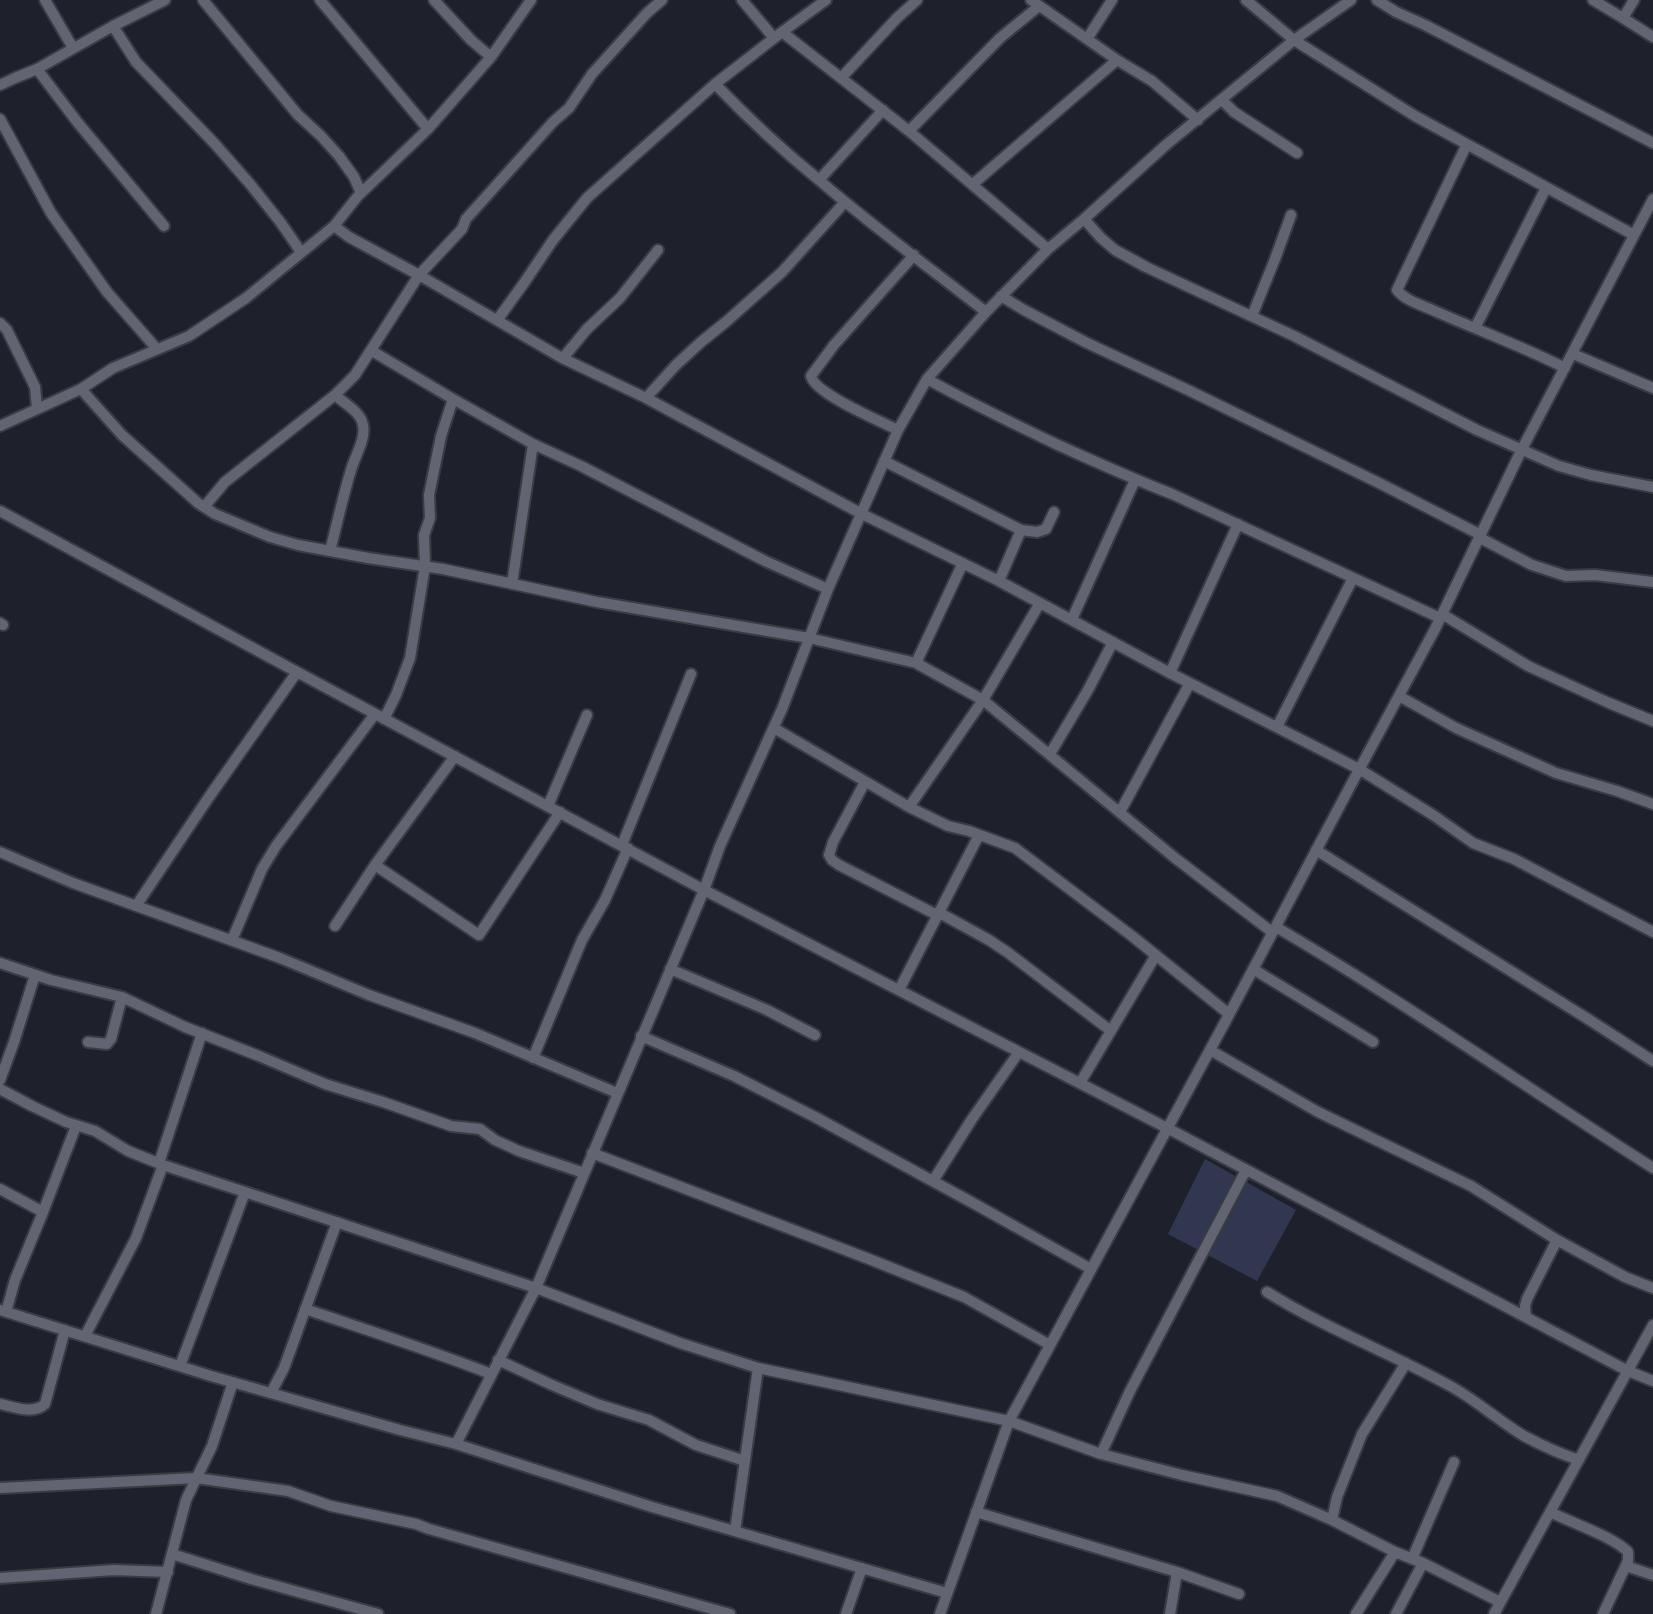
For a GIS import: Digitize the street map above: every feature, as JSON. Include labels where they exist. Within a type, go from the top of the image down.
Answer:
[{"type":"street","points":[[45,0],[73,48]]},
{"type":"street","points":[[0,86],[37,69],[113,26],[144,5],[165,0]]},
{"type":"street","points":[[203,0],[298,115],[339,156],[354,177],[361,193]]},
{"type":"street","points":[[320,0],[428,129]]},
{"type":"street","points":[[434,0],[471,40],[491,57]]},
{"type":"street","points":[[0,426],[81,389],[113,368],[189,336],[246,298],[334,226],[361,193],[428,129],[491,57],[531,0]]},
{"type":"street","points":[[204,507],[225,482],[335,395],[356,375],[419,275],[462,229],[470,214],[553,122],[569,108],[592,74],[647,13],[662,0]]},
{"type":"street","points":[[742,0],[778,35],[841,78],[909,130],[1048,249]]},
{"type":"street","points":[[498,319],[553,240],[586,198],[715,84],[826,0]]},
{"type":"street","points":[[841,78],[917,0]]},
{"type":"street","points":[[1087,39],[1112,0]]},
{"type":"street","points":[[1246,0],[1294,40],[1415,116],[1634,235]]},
{"type":"street","points":[[456,1444],[536,1288],[704,890],[720,846],[782,710],[828,589],[898,430],[927,379],[986,312],[1048,249],[1167,144],[1294,40],[1351,0]]},
{"type":"street","points":[[1377,0],[1396,12],[1653,143]]},
{"type":"street","points":[[1593,0],[1653,37]]},
{"type":"street","points":[[1623,18],[1634,0]]},
{"type":"street","points":[[909,130],[1035,3],[1117,60],[1152,81],[1198,120]]},
{"type":"street","points":[[113,26],[135,62],[215,144],[250,184],[301,252]]},
{"type":"street","points":[[973,184],[1117,60]]},
{"type":"street","points":[[37,69],[78,123],[164,226]]},
{"type":"street","points":[[715,84],[754,124],[793,159],[986,312]]},
{"type":"street","points":[[1222,100],[1234,112],[1297,153]]},
{"type":"street","points":[[819,180],[883,110]]},
{"type":"street","points":[[0,119],[51,213],[107,292],[157,350]]},
{"type":"street","points":[[1467,144],[1397,290],[1401,295],[1565,368]]},
{"type":"street","points":[[1475,328],[1546,188]]},
{"type":"street","points":[[940,1614],[1009,1421],[1399,696],[1441,616],[1522,449],[1653,200]]},
{"type":"street","points":[[646,398],[701,342],[782,272],[845,202]]},
{"type":"street","points":[[1252,316],[1291,215]]},
{"type":"street","points":[[1084,219],[1115,250],[1146,267],[1335,356],[1478,430],[1559,466],[1591,475],[1653,487]]},
{"type":"street","points":[[334,226],[349,237],[498,319],[563,358],[646,398],[862,514],[999,581],[1170,673],[1359,769],[1473,843],[1514,859],[1653,932]]},
{"type":"street","points":[[563,358],[587,329],[620,298],[658,250]]},
{"type":"street","points":[[898,430],[822,390],[813,383],[811,376],[834,345],[914,255]]},
{"type":"street","points":[[1001,296],[1087,343],[1359,473],[1532,565],[1566,576],[1595,575],[1653,582]]},
{"type":"street","points":[[0,323],[7,330],[35,387],[37,408]]},
{"type":"street","points":[[372,351],[533,444],[581,466],[765,561],[828,589]]},
{"type":"street","points":[[1573,354],[1653,388]]},
{"type":"street","points":[[927,379],[1018,426],[1135,480],[1172,494],[1441,616],[1528,666],[1653,721]]},
{"type":"street","points":[[81,389],[122,435],[204,507],[215,514],[270,537],[298,545],[425,566],[597,602],[809,638],[916,663],[983,700],[1175,858],[1274,929],[1349,970],[1653,1168]]},
{"type":"street","points":[[330,551],[364,429],[363,422],[358,415],[335,395]]},
{"type":"street","points":[[232,940],[267,861],[396,695],[410,658],[425,566],[424,535],[430,518],[429,495],[441,436],[453,399]]},
{"type":"street","points":[[512,584],[533,444]]},
{"type":"street","points":[[884,461],[1021,530],[1036,532],[1046,529],[1054,512]]},
{"type":"street","points":[[1072,619],[1135,480]]},
{"type":"street","points":[[0,511],[704,890],[1167,1128],[1628,1371],[1653,1381]]},
{"type":"street","points":[[1170,673],[1238,524]]},
{"type":"street","points":[[999,581],[1021,530]]},
{"type":"street","points":[[916,663],[963,563]]},
{"type":"street","points":[[1277,727],[1353,578]]},
{"type":"street","points":[[909,807],[983,700],[1041,603]]},
{"type":"street","points":[[1050,754],[1113,642]]},
{"type":"street","points":[[136,906],[297,672]]},
{"type":"street","points":[[533,1058],[582,940],[605,900],[691,674]]},
{"type":"street","points":[[1120,812],[1190,683]]},
{"type":"street","points":[[1399,696],[1455,728],[1556,773],[1653,804]]},
{"type":"street","points":[[548,806],[587,715]]},
{"type":"street","points":[[774,728],[909,807],[948,826],[1015,848],[1156,955],[1229,1014]]},
{"type":"street","points":[[335,926],[375,865],[455,756]]},
{"type":"street","points":[[865,782],[829,850],[832,860],[990,940],[1111,1031]]},
{"type":"street","points":[[375,865],[479,936],[560,812]]},
{"type":"street","points":[[899,990],[979,835]]},
{"type":"street","points":[[1316,850],[1653,1061]]},
{"type":"street","points":[[0,852],[73,883],[280,958],[475,1034],[617,1093]]},
{"type":"street","points":[[1080,1083],[1156,955]]},
{"type":"street","points":[[0,963],[51,980],[122,996],[202,1034],[325,1084],[451,1126],[480,1129],[495,1140],[584,1173]]},
{"type":"street","points":[[670,969],[767,1010],[815,1035]]},
{"type":"street","points":[[1253,969],[1373,1042]]},
{"type":"street","points":[[0,1080],[35,975]]},
{"type":"street","points":[[88,1042],[107,1044],[111,1039],[122,996]]},
{"type":"street","points":[[85,1336],[136,1238],[202,1034]]},
{"type":"street","points":[[641,1036],[815,1116],[1091,1269]]},
{"type":"street","points":[[1210,1050],[1318,1112],[1471,1185],[1557,1240],[1625,1277],[1653,1288]]},
{"type":"street","points":[[933,1180],[1019,1052]]},
{"type":"street","points":[[0,1089],[76,1126],[95,1131],[128,1151],[161,1164],[536,1288],[680,1343],[758,1368],[1009,1421],[1101,1454],[1277,1496],[1332,1520],[1500,1602]]},
{"type":"street","points":[[76,1126],[3,1311],[233,1382],[456,1444],[652,1507],[947,1593]]},
{"type":"street","points":[[592,1153],[964,1297],[1050,1345]]},
{"type":"street","points":[[1101,1454],[1130,1391],[1246,1170]]},
{"type":"street","points":[[0,1189],[43,1212]]},
{"type":"street","points":[[180,1366],[246,1192]]},
{"type":"street","points":[[271,1393],[284,1368],[337,1222]]},
{"type":"street","points":[[1526,1317],[1527,1299],[1557,1240]]},
{"type":"street","points":[[1267,1292],[1296,1310],[1453,1387],[1523,1435],[1579,1460]]},
{"type":"street","points":[[306,1309],[444,1355],[491,1374]]},
{"type":"street","points":[[1494,1614],[1653,1325]]},
{"type":"street","points":[[0,1404],[33,1410],[40,1409],[45,1404],[65,1330]]},
{"type":"street","points":[[498,1360],[552,1386],[597,1404],[649,1420],[696,1445],[745,1461]]},
{"type":"street","points":[[1332,1520],[1337,1497],[1362,1434],[1406,1363]]},
{"type":"street","points":[[735,1531],[758,1368]]},
{"type":"street","points":[[156,1614],[186,1500],[212,1446],[233,1382]]},
{"type":"street","points":[[1396,1614],[1454,1462]]},
{"type":"street","points":[[0,1488],[196,1478],[288,1491],[331,1506],[416,1524],[730,1614]]},
{"type":"street","points":[[976,1512],[1178,1572],[1239,1594]]},
{"type":"street","points":[[1550,1512],[1623,1547],[1628,1552],[1628,1561],[1604,1614]]},
{"type":"street","points":[[1356,1614],[1395,1552]]},
{"type":"street","points":[[172,1554],[251,1580],[378,1614]]},
{"type":"street","points":[[1626,1566],[1653,1575]]},
{"type":"street","points":[[846,1614],[862,1569]]},
{"type":"street","points":[[0,1578],[114,1570],[168,1572]]},
{"type":"street","points":[[1170,1614],[1178,1572]]},
{"type":"shaded area","points":[[1205,1159],[1296,1210],[1257,1281],[1168,1234]]}]
